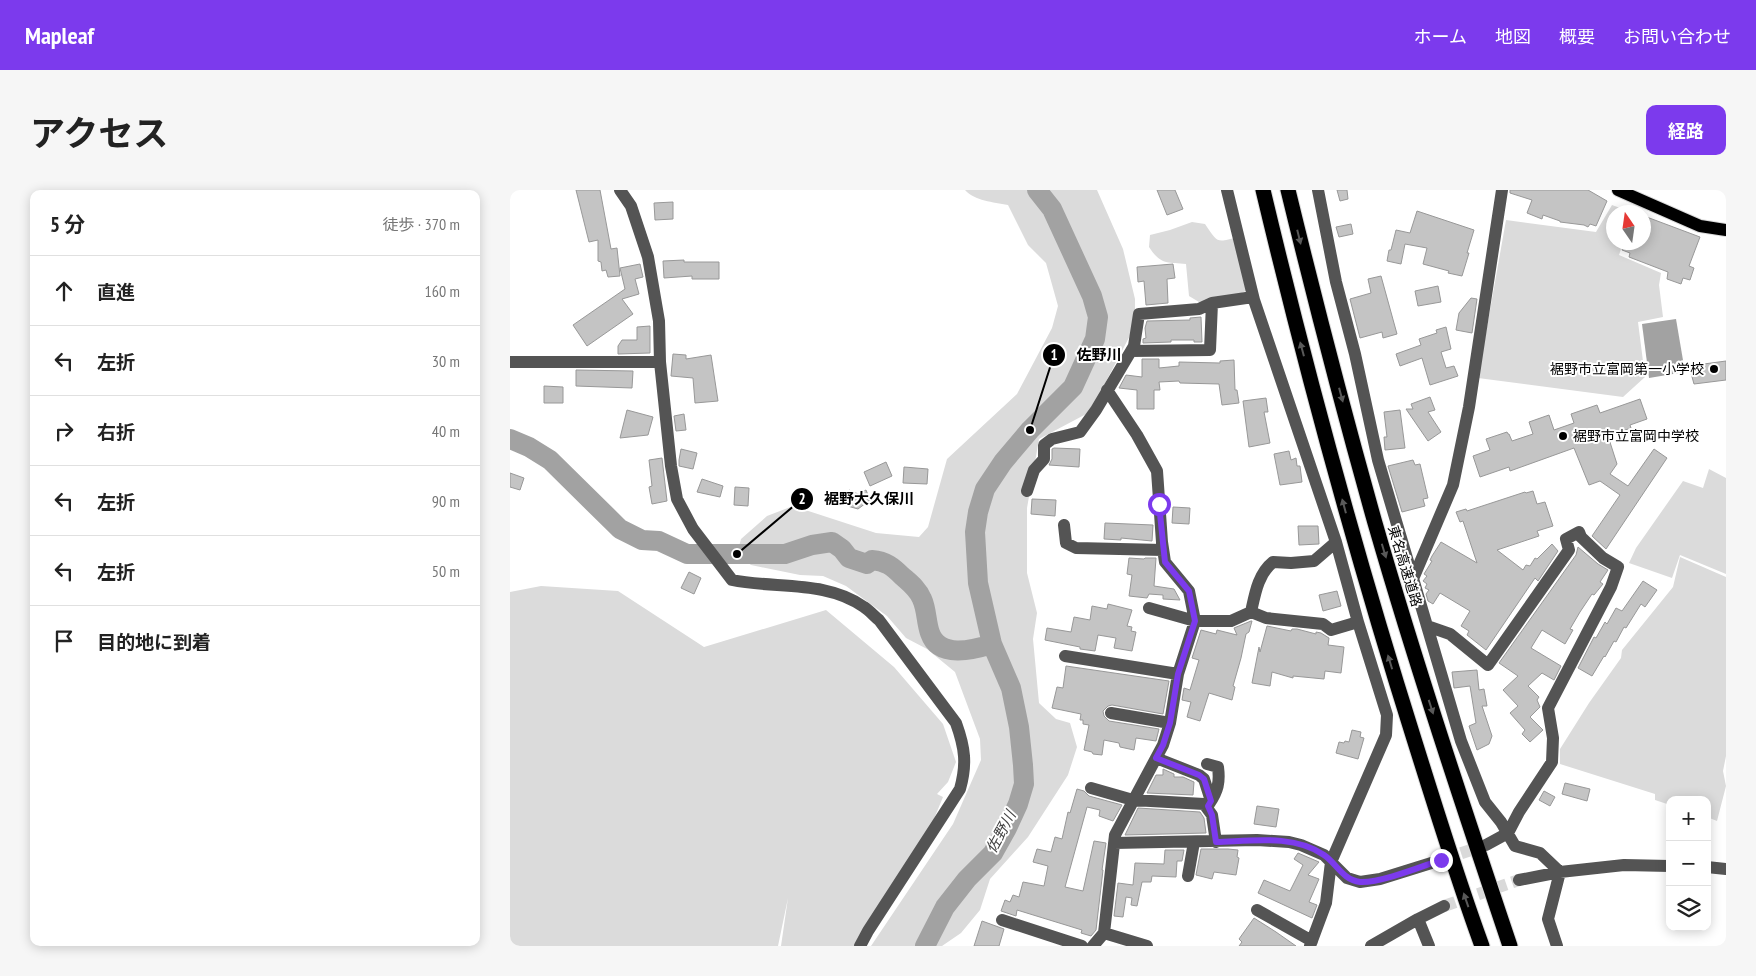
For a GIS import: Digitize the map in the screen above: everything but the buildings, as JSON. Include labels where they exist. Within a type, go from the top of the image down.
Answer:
[{"type":"highway","points":[[1263,190],[1292,311],[1354,543],[1436,809],[1482,946]]},
{"type":"highway","name":"東名高速道路","points":[[1288,190],[1316,303],[1376,524],[1453,775],[1510,946]]},
{"type":"main road","points":[[1618,190],[1700,226],[1726,230]]},
{"type":"street","points":[[620,190],[631,206],[648,257],[659,321],[660,362],[671,466],[677,499],[693,529],[732,580],[822,590],[844,596],[864,607],[879,620],[956,723],[961,736],[965,754],[965,773],[960,789],[860,946]]},
{"type":"street","points":[[1227,190],[1253,297],[1336,542],[1358,622],[1387,715],[1386,735],[1331,862],[1326,902],[1311,944],[1257,910]]},
{"type":"street","points":[[1318,190],[1336,282],[1355,354],[1378,460],[1461,741],[1484,802],[1508,834],[1514,846],[1540,853],[1560,872]]},
{"type":"street","points":[[1413,579],[1453,486],[1469,406],[1502,190]]},
{"type":"street","points":[[1027,491],[1034,470],[1044,460],[1044,445],[1052,439],[1080,432],[1096,410],[1134,346],[1139,314],[1199,309],[1212,303],[1253,297]]},
{"type":"street","points":[[1131,351],[1210,350],[1212,303]]},
{"type":"street","points":[[510,362],[660,362]]},
{"type":"street","points":[[1093,946],[1104,933],[1114,835],[1163,745],[1170,723],[1178,674],[1195,621],[1189,591],[1165,562],[1157,471],[1137,435],[1107,390]]},
{"type":"street","points":[[1064,525],[1066,543],[1076,548],[1163,550]]},
{"type":"street","points":[[1427,626],[1450,634],[1488,665],[1569,550],[1566,539],[1579,532],[1603,558],[1618,567],[1612,587],[1548,708],[1553,738],[1552,762],[1519,812],[1508,834],[1486,845]]},
{"type":"street","points":[[1251,612],[1264,569],[1273,562],[1314,561],[1336,542]]},
{"type":"street","points":[[1149,608],[1195,621],[1231,621],[1251,612],[1266,618],[1323,624],[1331,630],[1358,622]]},
{"type":"street","points":[[1065,656],[1178,674]]},
{"type":"street","points":[[1111,713],[1170,723]]},
{"type":"street","points":[[1156,758],[1199,775],[1204,779],[1216,842]]},
{"type":"street","points":[[1207,764],[1218,767],[1220,779],[1209,804]]},
{"type":"street","points":[[1091,788],[1133,800],[1209,804]]},
{"type":"street","points":[[1114,843],[1257,840],[1289,842],[1324,855],[1347,878],[1360,882],[1380,879],[1441,860]]},
{"type":"street","points":[[1188,876],[1194,842]]},
{"type":"street","points":[[1519,880],[1560,872],[1624,865],[1666,866]]},
{"type":"street","points":[[1711,867],[1726,869]]},
{"type":"street","points":[[1557,946],[1548,919],[1560,872]]},
{"type":"street","points":[[1370,946],[1444,906]]},
{"type":"street","points":[[1418,919],[1429,946]]},
{"type":"street","points":[[1002,920],[1082,946]]},
{"type":"street","points":[[1104,933],[1147,946]]},
{"type":"shaded area","points":[[965,190],[1097,190],[1123,249],[1135,299],[1135,326],[1090,412],[1039,439],[1027,508],[1027,573],[1037,613],[1033,639],[1039,703],[1056,719],[1070,723],[1077,747],[1068,775],[1028,837],[990,879],[980,910],[961,933],[942,946],[871,946],[953,824],[981,760],[980,739],[955,672],[927,649],[906,638],[887,616],[846,586],[823,576],[800,575],[751,565],[737,554],[741,539],[767,516],[793,506],[876,533],[919,537],[928,527],[947,459],[1017,394],[1052,328],[1058,306],[1046,263],[1028,245],[1008,205],[979,199]]},
{"type":"shaded area","points":[[1606,215],[1606,250],[1621,250],[1619,255],[1661,273],[1659,285],[1663,317],[1638,322],[1645,377],[1623,397],[1478,378],[1506,220],[1596,232]]},
{"type":"shaded area","points":[[1192,222],[1205,224],[1215,238],[1221,241],[1238,237],[1248,290],[1235,296],[1199,302],[1189,296],[1186,264],[1164,262],[1153,253],[1149,247],[1150,235]]},
{"type":"shaded area","points":[[1676,319],[1685,372],[1649,378],[1642,324]]},
{"type":"shaded area","points":[[1709,469],[1726,478],[1726,574],[1680,555],[1672,578],[1629,563],[1636,548],[1683,481],[1703,488]]},
{"type":"shaded area","points":[[1680,557],[1726,577],[1726,756],[1723,771],[1726,786],[1717,821],[1711,819],[1711,796],[1666,796],[1666,804],[1655,800],[1655,794],[1560,764],[1560,749],[1589,703],[1621,658],[1622,650],[1673,587]]},
{"type":"shaded area","points":[[541,586],[618,591],[704,647],[826,610],[894,667],[943,724],[956,762],[948,782],[937,794],[943,797],[922,848],[857,946],[781,946],[788,898],[778,946],[510,946],[510,592]]},
{"type":"waterway","name":"佐野川","points":[[925,946],[945,907],[967,879],[993,853],[1018,804],[1024,784],[1019,727],[1011,688],[992,644],[978,583],[975,532],[978,512],[985,489],[1003,462],[1030,430],[1073,387],[1095,339],[1098,317],[1092,296],[1052,209],[1037,190]]},
{"type":"waterway","points":[[510,439],[529,447],[550,460],[620,529],[642,540],[659,541],[687,554],[785,554],[812,545],[832,542],[842,549],[849,558],[867,564],[872,560],[889,565],[911,584],[922,599],[930,633],[934,641],[941,647],[966,650],[992,644]]},
{"type":"tunnel","points":[[1444,859],[1486,845]]},
{"type":"tunnel","points":[[1444,906],[1519,880]]},
{"type":"place","name":"裾野市立富岡第一小学校","points":[[1714,369]]},
{"type":"place","name":"佐野川","points":[[1030,430]]},
{"type":"place","name":"裾野市立富岡中学校","points":[[1563,436]]},
{"type":"place","name":"裾野大久保川","points":[[737,554]]},
{"type":"route","points":[[1159,504],[1165,562],[1189,591],[1195,621],[1178,674],[1170,723],[1163,745],[1156,758],[1199,775],[1204,779],[1211,801],[1208,806],[1212,815],[1216,842],[1257,840],[1289,842],[1301,845],[1324,855],[1347,878],[1360,882],[1380,879],[1441,860]]}]
